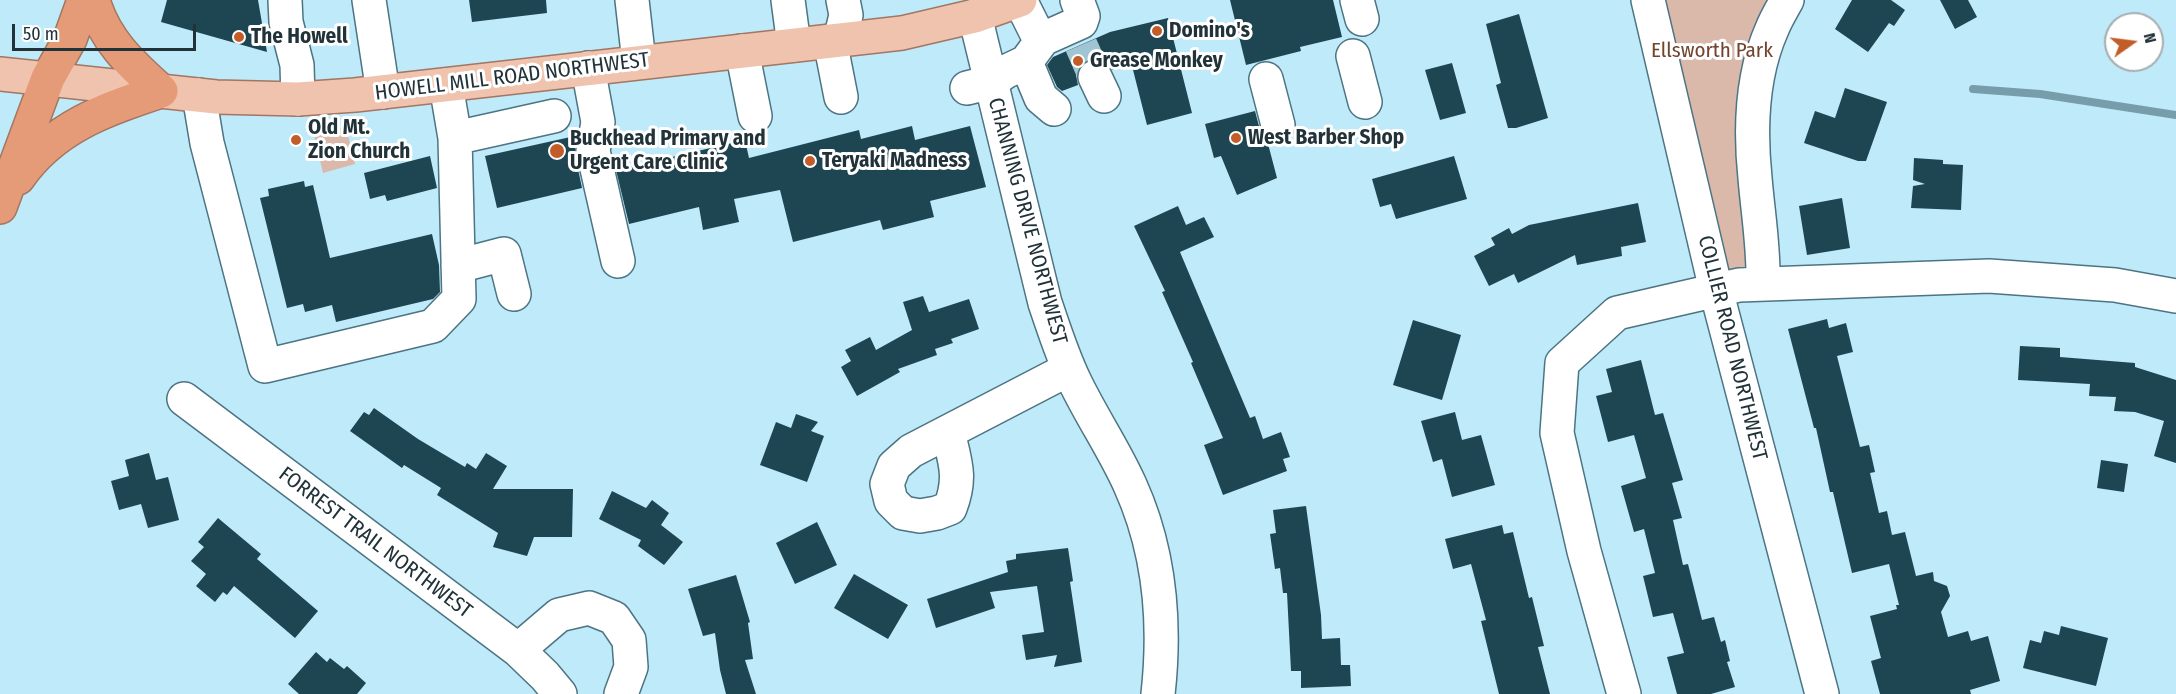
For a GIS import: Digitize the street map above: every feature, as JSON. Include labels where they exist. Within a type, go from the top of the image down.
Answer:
[{"type":"highway","points":[[1,204],[48,78],[70,39],[84,0]]},
{"type":"highway","points":[[93,0],[104,30],[117,48],[131,64],[162,91]]},
{"type":"highway","points":[[1,204],[40,151],[60,136],[107,109],[162,91]]},
{"type":"main road","name":"HOWELL MILL ROAD NORTHWEST","points":[[0,74],[199,95],[298,99],[383,92],[794,45],[854,43],[975,16],[1020,0]]},
{"type":"street","points":[[285,0],[286,22],[297,65],[298,99]]},
{"type":"street","points":[[369,0],[383,92]]},
{"type":"street","points":[[632,0],[639,62]]},
{"type":"street","points":[[788,0],[794,45]]},
{"type":"street","points":[[841,97],[854,43],[843,0]]},
{"type":"street","points":[[1020,0],[1038,36],[1034,51],[1041,98],[1054,109]]},
{"type":"street","name":"COLLIER ROAD NORTHWEST","points":[[1648,0],[1716,290],[1822,694]]},
{"type":"street","points":[[1763,284],[1764,249],[1754,176],[1753,113],[1759,71],[1771,30],[1787,0]]},
{"type":"street","name":"CHANNING DRIVE NORTHWEST","points":[[975,16],[979,85],[1058,343],[1069,369],[1130,484],[1146,527],[1156,566],[1162,611],[1162,658],[1158,694]]},
{"type":"street","points":[[979,85],[1005,72],[1077,24]]},
{"type":"street","points":[[742,51],[755,116]]},
{"type":"street","points":[[1353,56],[1365,102]]},
{"type":"street","points":[[588,68],[598,122],[593,152],[618,261]]},
{"type":"street","points":[[1266,79],[1278,125]]},
{"type":"street","points":[[199,95],[207,143],[265,366],[433,326],[459,299],[455,138],[446,85]]},
{"type":"street","points":[[455,138],[554,116]]},
{"type":"street","points":[[458,266],[504,254],[514,294]]},
{"type":"street","points":[[1624,694],[1584,551],[1557,433],[1562,363],[1617,313],[1739,285],[1989,276],[2115,285],[2176,296]]},
{"type":"street","points":[[948,432],[1069,369]]},
{"type":"street","name":"FORREST TRAIL NORTHWEST","points":[[183,399],[518,650],[560,694]]},
{"type":"street","points":[[518,650],[559,615],[589,608],[614,618],[629,640],[631,667],[621,694]]},
{"type":"green space","name":"Ellsworth Park","points":[[1648,0],[1787,0],[1771,30],[1763,283],[1716,290]]},
{"type":"green space","points":[[346,127],[355,164],[323,173],[313,131]]},
{"type":"building","name":"The Howell","points":[[167,0],[258,0],[267,52],[161,22]]},
{"type":"building","points":[[469,0],[546,0],[547,13],[472,22]]},
{"type":"building","points":[[1230,0],[1333,0],[1342,37],[1300,47],[1301,51],[1246,65]]},
{"type":"building","points":[[1852,0],[1891,0],[1905,10],[1894,26],[1889,23],[1868,52],[1835,29]]},
{"type":"building","points":[[1940,0],[1968,0],[1977,17],[1955,29]]},
{"type":"building","points":[[1519,14],[1548,118],[1516,128],[1508,128],[1496,85],[1501,83],[1486,24]]},
{"type":"building","points":[[1168,18],[1192,113],[1147,125],[1131,62],[1112,70],[1105,61],[1096,58],[1088,60],[1079,67],[1076,75],[1078,85],[1062,91],[1057,87],[1047,65],[1053,57],[1110,32]]},
{"type":"building","points":[[1452,63],[1466,113],[1440,120],[1425,70]]},
{"type":"building","points":[[1845,88],[1887,102],[1866,161],[1858,161],[1804,143],[1815,111],[1835,118]]},
{"type":"building","points":[[1255,111],[1260,130],[1267,140],[1277,178],[1237,195],[1221,156],[1214,158],[1205,124]]},
{"type":"building","points":[[912,126],[915,140],[970,126],[986,187],[930,201],[934,217],[883,230],[880,220],[793,242],[780,190],[734,199],[739,222],[703,230],[699,207],[629,224],[616,170],[745,140],[749,158],[859,130],[861,139]]},
{"type":"building","points":[[575,136],[575,155],[582,188],[497,208],[485,156]]},
{"type":"building","points":[[430,156],[437,188],[387,201],[385,195],[370,199],[364,173]]},
{"type":"building","points":[[1454,156],[1467,199],[1396,219],[1391,204],[1380,207],[1372,179]]},
{"type":"building","points":[[1914,158],[1943,160],[1943,164],[1963,165],[1961,210],[1911,208],[1913,186],[1925,184],[1913,180]]},
{"type":"building","points":[[304,181],[305,187],[313,185],[330,258],[432,234],[439,265],[440,292],[433,299],[336,322],[332,305],[305,312],[303,304],[287,308],[260,198],[269,196],[268,189]]},
{"type":"building","points":[[1842,198],[1850,248],[1807,255],[1799,206]]},
{"type":"building","points":[[1638,203],[1646,242],[1621,247],[1622,256],[1577,265],[1575,255],[1518,283],[1514,274],[1489,286],[1474,256],[1495,245],[1491,238],[1509,228],[1512,234],[1529,225]]},
{"type":"building","points":[[1178,206],[1186,225],[1204,217],[1214,237],[1180,252],[1250,418],[1255,416],[1263,439],[1281,432],[1290,457],[1283,459],[1287,471],[1223,495],[1204,445],[1223,438],[1162,292],[1165,291],[1134,226]]},
{"type":"building","points":[[923,296],[929,312],[969,299],[979,329],[951,339],[953,343],[935,349],[937,355],[898,369],[900,372],[857,396],[841,367],[851,361],[845,350],[870,337],[876,350],[912,330],[903,302]]},
{"type":"building","points":[[1827,319],[1829,328],[1846,323],[1853,352],[1837,356],[1860,447],[1869,445],[1875,472],[1870,473],[1879,513],[1887,511],[1892,535],[1905,532],[1916,576],[1933,572],[1934,581],[1947,586],[1950,596],[1941,612],[1948,637],[1968,631],[1971,641],[1988,636],[2000,681],[1970,690],[1971,694],[1880,694],[1871,661],[1881,658],[1870,616],[1897,609],[1896,605],[1899,605],[1889,564],[1852,573],[1833,492],[1830,492],[1816,428],[1814,428],[1788,329]]},
{"type":"building","points":[[1413,320],[1461,335],[1442,400],[1393,385]]},
{"type":"building","points":[[2020,346],[2060,348],[2060,357],[2135,363],[2135,367],[2176,380],[2176,463],[2154,456],[2164,421],[2135,412],[2114,411],[2116,397],[2089,396],[2090,384],[2018,380]]},
{"type":"building","points":[[1641,360],[1655,415],[1663,413],[1683,480],[1672,483],[1682,518],[1673,520],[1683,565],[1688,564],[1702,620],[1714,617],[1721,642],[1725,640],[1730,661],[1727,662],[1735,687],[1711,694],[1677,694],[1667,657],[1684,653],[1673,613],[1653,617],[1643,576],[1655,573],[1644,529],[1634,532],[1621,486],[1646,478],[1634,435],[1608,442],[1596,396],[1612,392],[1606,369]]},
{"type":"building","points":[[374,408],[418,439],[465,467],[467,463],[476,469],[486,453],[507,466],[493,489],[573,489],[572,537],[534,537],[527,556],[493,547],[498,533],[437,495],[441,488],[404,465],[402,468],[350,431],[364,412],[369,415]]},
{"type":"building","points":[[1455,412],[1462,440],[1481,435],[1495,485],[1452,497],[1442,459],[1433,462],[1421,421]]},
{"type":"building","points":[[796,414],[818,422],[811,431],[824,436],[807,482],[760,465],[776,422],[791,428]]},
{"type":"building","points":[[149,453],[156,480],[168,477],[179,520],[148,528],[141,504],[119,510],[111,481],[129,476],[125,460]]},
{"type":"building","points":[[2101,460],[2128,464],[2124,492],[2097,488]]},
{"type":"building","points":[[612,491],[646,508],[652,500],[669,513],[661,525],[683,542],[664,565],[638,546],[641,540],[599,519]]},
{"type":"building","points":[[1306,506],[1321,615],[1322,639],[1340,638],[1341,665],[1350,665],[1351,686],[1301,688],[1301,671],[1291,671],[1287,593],[1283,593],[1280,568],[1275,569],[1270,534],[1276,533],[1273,510]]},
{"type":"building","points":[[218,518],[261,554],[257,559],[318,611],[295,638],[234,586],[227,595],[223,592],[215,602],[196,586],[206,574],[191,561],[204,547],[198,542]]},
{"type":"building","points":[[817,522],[837,565],[795,584],[776,543]]},
{"type":"building","points":[[1502,525],[1504,534],[1513,532],[1529,598],[1532,597],[1544,646],[1538,647],[1550,694],[1499,694],[1481,621],[1486,620],[1471,564],[1453,569],[1445,539]]},
{"type":"building","points":[[1068,548],[1073,581],[1070,582],[1082,662],[1054,667],[1057,655],[1026,660],[1022,635],[1044,632],[1037,586],[990,592],[995,608],[936,628],[927,599],[1008,572],[1006,561],[1016,559],[1016,554]]},
{"type":"building","points":[[854,574],[908,605],[888,639],[834,608]]},
{"type":"building","points":[[736,575],[750,622],[748,623],[753,659],[745,660],[756,694],[726,694],[715,633],[703,636],[688,589]]},
{"type":"building","points":[[2061,626],[2108,638],[2096,686],[2023,668],[2030,640],[2041,643],[2044,631],[2059,635]]},
{"type":"building","points":[[316,652],[327,662],[330,658],[344,669],[347,666],[366,683],[357,694],[299,694],[288,684]]},
{"type":"waterway","points":[[1973,89],[2040,94],[2176,115]]},
{"type":"tunnel","points":[[1081,45],[1095,77]]},
{"type":"place","name":"Domino's","points":[[1157,31]]},
{"type":"place","name":"The Howell","points":[[239,37]]},
{"type":"place","name":"Grease Monkey","points":[[1078,61]]},
{"type":"place","name":"West Barber Shop","points":[[1236,138]]},
{"type":"place","name":"Old Mt. Zion Church","points":[[296,140]]},
{"type":"place","name":"Buckhead Primary and Urgent Care Clinic","points":[[557,151]]},
{"type":"place","name":"Teryaki Madness","points":[[810,161]]}]
